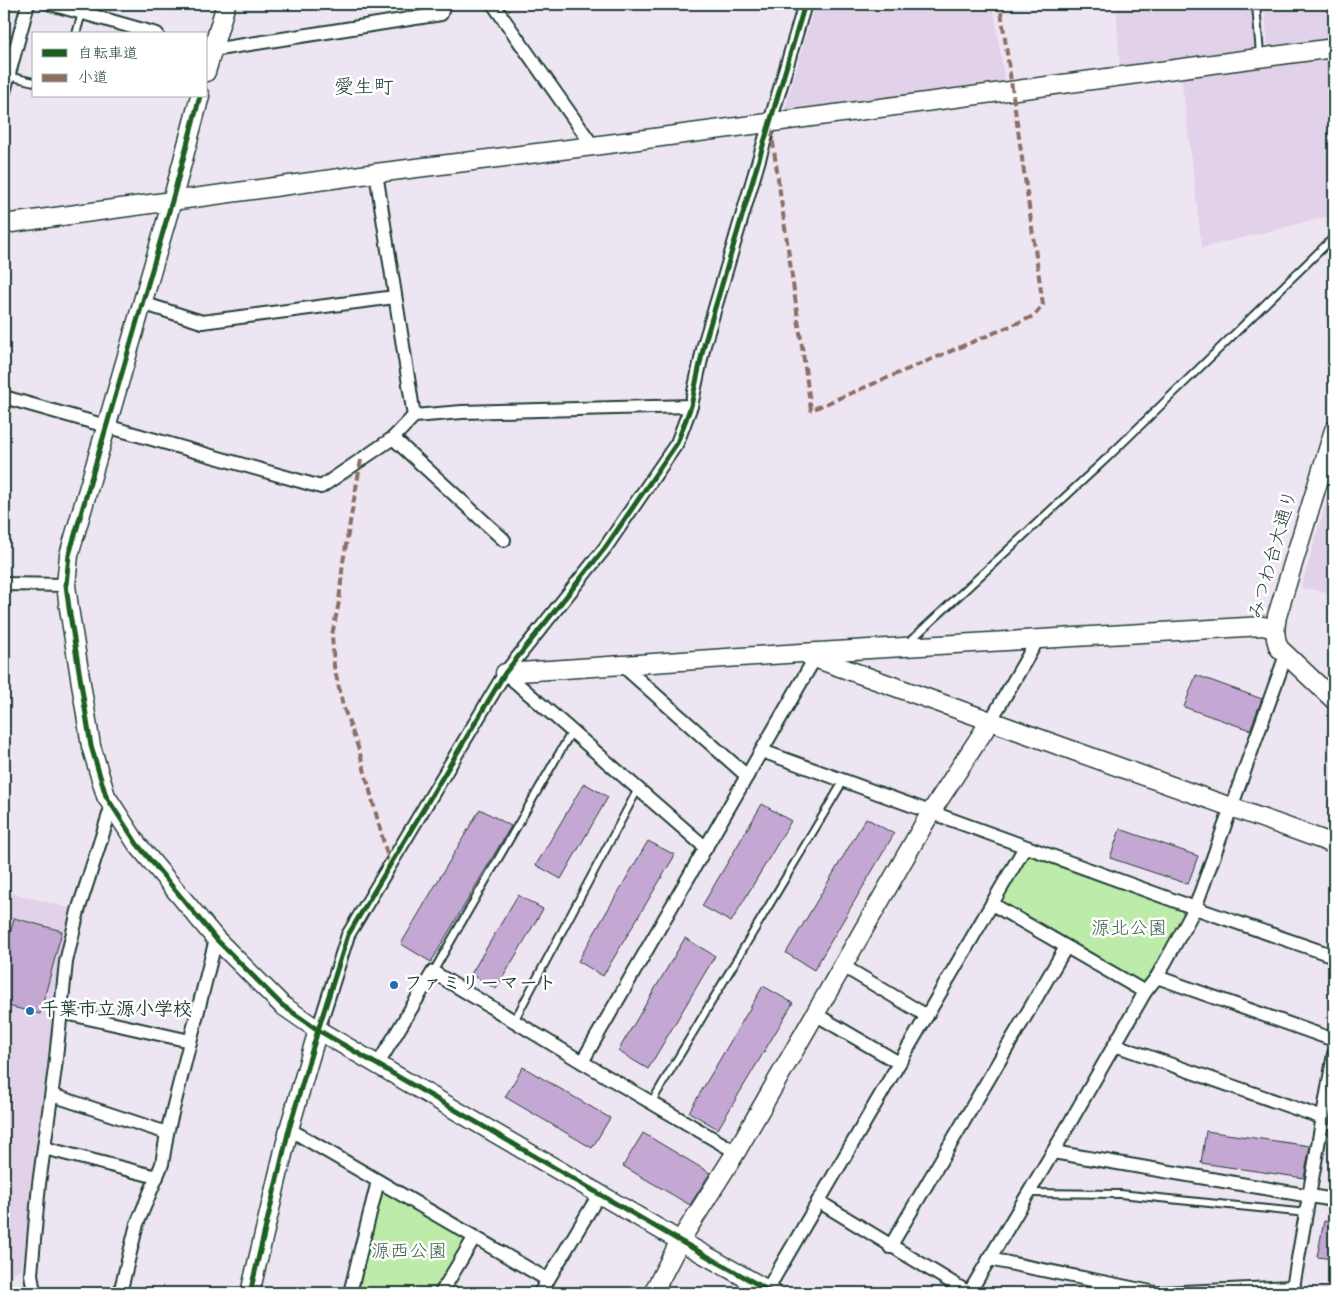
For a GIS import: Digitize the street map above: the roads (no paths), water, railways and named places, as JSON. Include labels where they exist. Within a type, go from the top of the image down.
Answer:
[{"type":"street","points":[[4,92],[28,4]]},
{"type":"street","points":[[51,4],[150,32]]},
{"type":"street","points":[[226,4],[209,49],[441,14],[444,4]]},
{"type":"street","points":[[493,4],[593,146]]},
{"type":"street","points":[[250,1293],[289,1129],[348,935],[506,673],[606,548],[677,443],[691,406],[704,345],[805,4]]},
{"type":"street","points":[[4,224],[376,173],[1334,48]]},
{"type":"street","points":[[199,98],[172,201],[69,555],[66,585],[92,746],[106,796],[136,844],[216,939],[282,1005],[318,1030],[680,1241],[770,1291],[818,1201],[1025,847]]},
{"type":"street","points":[[376,173],[414,416]]},
{"type":"street","points":[[142,303],[202,322],[395,297]]},
{"type":"street","points":[[4,397],[321,487],[392,438],[414,416],[462,412],[691,406]]},
{"type":"street","name":"みつわ台大通り","points":[[1334,430],[1276,616],[1275,629],[1275,639],[1279,648],[1334,700]]},
{"type":"street","points":[[392,438],[504,540]]},
{"type":"street","points":[[4,584],[66,585]]},
{"type":"street","points":[[506,673],[1262,626],[1275,629]]},
{"type":"street","points":[[653,1293],[680,1241],[736,1152],[931,812],[991,720],[1038,639]]},
{"type":"street","points":[[808,655],[1334,844]]},
{"type":"street","points":[[582,1062],[762,751],[808,655]]},
{"type":"street","points":[[818,1201],[890,1247],[969,1293],[1145,992],[1157,977],[1195,908],[1286,655]]},
{"type":"street","points":[[622,665],[747,776]]},
{"type":"street","points":[[506,673],[706,848]]},
{"type":"street","points":[[762,751],[1195,908],[1334,956]]},
{"type":"street","points":[[34,1293],[31,1274],[39,1184],[50,1112],[66,962],[78,911],[112,804]]},
{"type":"street","points":[[992,904],[1145,992]]},
{"type":"street","points":[[120,1293],[137,1224],[162,1164],[167,1133],[216,939]]},
{"type":"street","points":[[890,1247],[1066,947]]},
{"type":"street","points":[[843,966],[927,1016]]},
{"type":"street","points":[[378,1064],[433,972],[736,1152]]},
{"type":"street","points":[[1157,977],[1334,1040]]},
{"type":"street","points":[[61,1012],[190,1041]]},
{"type":"street","points":[[815,1014],[899,1063]]},
{"type":"street","points":[[1115,1045],[1323,1118]]},
{"type":"street","points":[[1161,1293],[1293,1290],[1334,1054]]},
{"type":"street","points":[[52,1095],[167,1133]]},
{"type":"street","points":[[289,1129],[548,1280]]},
{"type":"street","points":[[44,1148],[157,1177]]},
{"type":"street","points":[[1053,1152],[1334,1200]]},
{"type":"street","points":[[350,1293],[378,1181]]},
{"type":"street","points":[[540,1293],[600,1193]]},
{"type":"street","points":[[441,1293],[474,1238]]},
{"type":"street","points":[[989,1259],[1156,1293]]},
{"type":"lane","points":[[1256,4],[1260,57]]},
{"type":"lane","points":[[77,32],[82,12]]},
{"type":"lane","points":[[8,76],[32,82]]},
{"type":"lane","points":[[904,647],[1108,457],[1334,237]]},
{"type":"lane","points":[[433,972],[572,731]]},
{"type":"lane","points":[[652,1103],[844,780]]},
{"type":"lane","points":[[514,1021],[638,789]]},
{"type":"lane","points":[[1028,1192],[1120,1194],[1307,1213]]},
{"type":"place","name":"ファミリーマート","points":[[394,985]]},
{"type":"place","name":"千葉市立源小学校","points":[[30,1011]]},
{"type":"district","name":"愛生町","points":[[364,89]]},
{"type":"park label","name":"源北公園","points":[[1129,930]]},
{"type":"park label","name":"源西公園","points":[[409,1253]]}]
